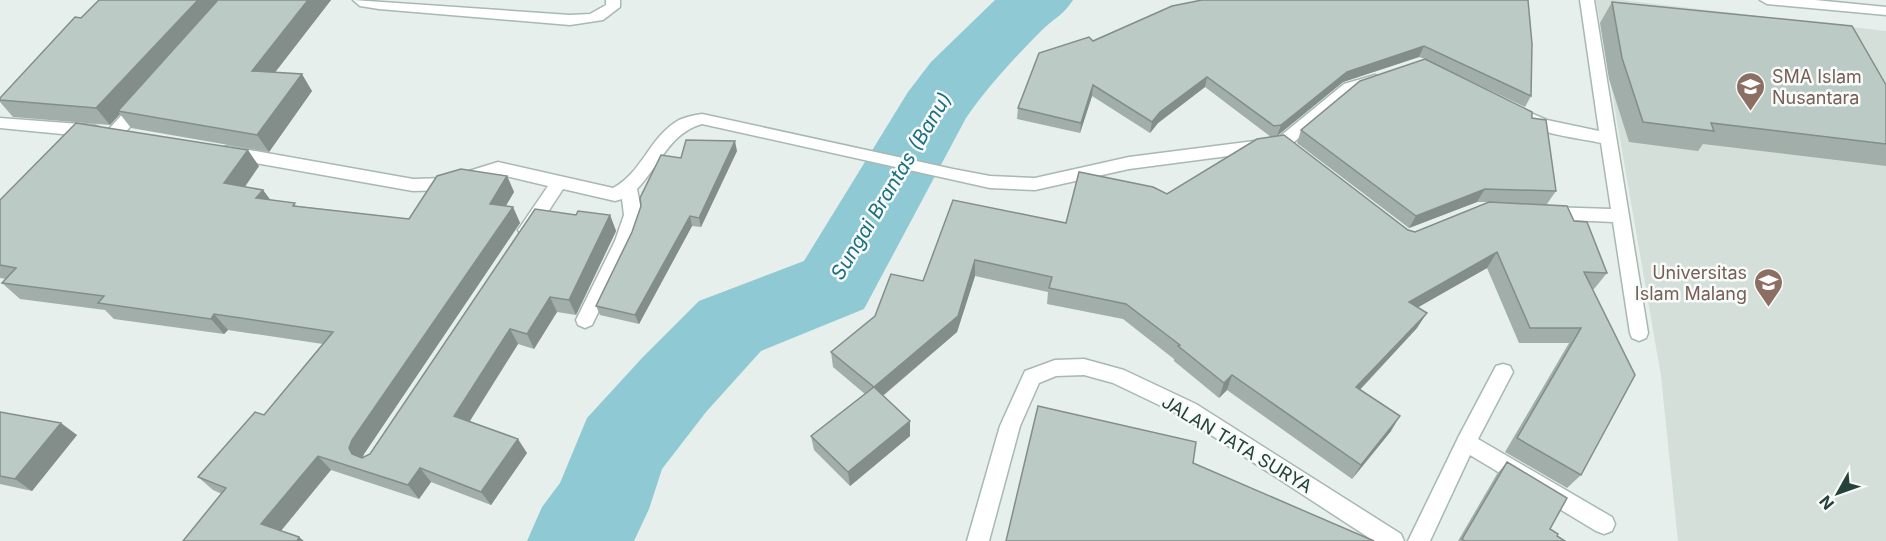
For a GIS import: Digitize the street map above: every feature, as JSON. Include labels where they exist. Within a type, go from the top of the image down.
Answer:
[{"type":"street","points":[[360,0],[379,5],[590,20],[602,16],[613,7],[613,0]]},
{"type":"street","points":[[1587,0],[1611,140],[1620,216],[1639,333]]},
{"type":"street","points":[[1767,0],[1886,11]]},
{"type":"street","points":[[213,149],[413,185],[438,186],[458,181],[485,169],[498,168],[615,195],[628,187],[672,132],[693,120],[702,119],[953,175],[990,182],[1035,184],[1129,163],[1282,143],[1349,88],[1390,75]]},
{"type":"street","points":[[116,133],[155,89]]},
{"type":"street","points":[[1512,110],[1543,125],[1611,140]]},
{"type":"street","points":[[0,123],[116,133],[137,137]]},
{"type":"street","points":[[1282,143],[1300,157]]},
{"type":"street","points":[[519,242],[559,182]]},
{"type":"street","points":[[585,320],[624,241],[633,215],[628,187]]},
{"type":"street","points":[[1525,212],[1620,216]]},
{"type":"street","name":"JALAN TATA SURYA","points":[[978,541],[1010,426],[1032,378],[1055,368],[1084,367],[1117,376],[1189,410],[1393,541]]},
{"type":"street","points":[[1419,541],[1466,442],[1503,372]]},
{"type":"street","points":[[1466,442],[1604,524]]},
{"type":"shaded area","points":[[1596,0],[1622,0],[1886,31],[1886,541],[1678,541],[1661,376]]},
{"type":"building","points":[[99,0],[198,0],[96,108],[0,100],[75,17],[81,18]]},
{"type":"building","points":[[218,0],[308,0],[252,71],[302,74],[257,135],[118,111]]},
{"type":"building","points":[[1202,0],[1528,0],[1532,44],[1531,96],[1424,46],[1347,72],[1281,125],[1274,126],[1207,77],[1160,112],[1152,122],[1093,85],[1081,123],[1018,108],[1039,53],[1089,37],[1093,41],[1172,6]]},
{"type":"building","points":[[1612,2],[1852,26],[1886,85],[1886,144],[1711,123],[1714,131],[1643,122],[1622,58]]},
{"type":"building","points":[[1425,59],[1532,112],[1532,118],[1546,120],[1556,191],[1485,189],[1416,216],[1301,130],[1360,81]]},
{"type":"building","points":[[76,123],[248,150],[224,183],[263,190],[256,198],[295,203],[293,206],[409,219],[437,176],[461,169],[507,176],[490,204],[513,207],[352,440],[349,448],[352,454],[362,458],[370,454],[535,209],[576,215],[578,211],[610,215],[569,300],[550,297],[527,334],[510,329],[454,416],[518,439],[481,492],[420,468],[408,485],[318,456],[261,524],[299,537],[297,541],[183,541],[226,488],[198,477],[255,412],[264,415],[333,332],[214,314],[211,319],[98,303],[104,296],[2,283],[16,268],[0,265],[0,200]]},
{"type":"building","points":[[1284,135],[1408,230],[1415,232],[1489,202],[1567,206],[1574,221],[1587,222],[1607,273],[1584,272],[1635,375],[1581,475],[1517,438],[1581,328],[1530,328],[1497,252],[1409,302],[1427,313],[1356,387],[1400,416],[1361,465],[1232,375],[1224,383],[1178,346],[1180,345],[1126,304],[1049,288],[1052,277],[975,260],[958,316],[874,387],[831,352],[875,316],[891,274],[923,281],[953,200],[1066,223],[1079,172],[1153,187],[1167,194],[1257,139]]},
{"type":"building","points":[[686,140],[735,141],[699,218],[690,216],[635,315],[596,306],[632,232],[641,206],[640,198],[661,155],[681,158]]},
{"type":"building","points":[[874,387],[910,421],[848,472],[811,436]]},
{"type":"building","points":[[1038,406],[1196,442],[1193,463],[1374,541],[1006,541]]},
{"type":"building","points":[[0,412],[61,423],[15,479],[0,476]]},
{"type":"building","points":[[1507,462],[1567,498],[1550,529],[1565,541],[1465,541],[1462,539]]},
{"type":"waterway","name":"Sungai Brantas (Banu)","points":[[578,541],[599,509],[621,448],[674,385],[730,326],[834,285],[934,110],[956,79],[1021,13],[1040,0]]},
{"type":"place","name":"SMA Islam Nusantara","points":[[1751,112]]},
{"type":"place","name":"Universitas Islam Malang","points":[[1768,308]]}]
